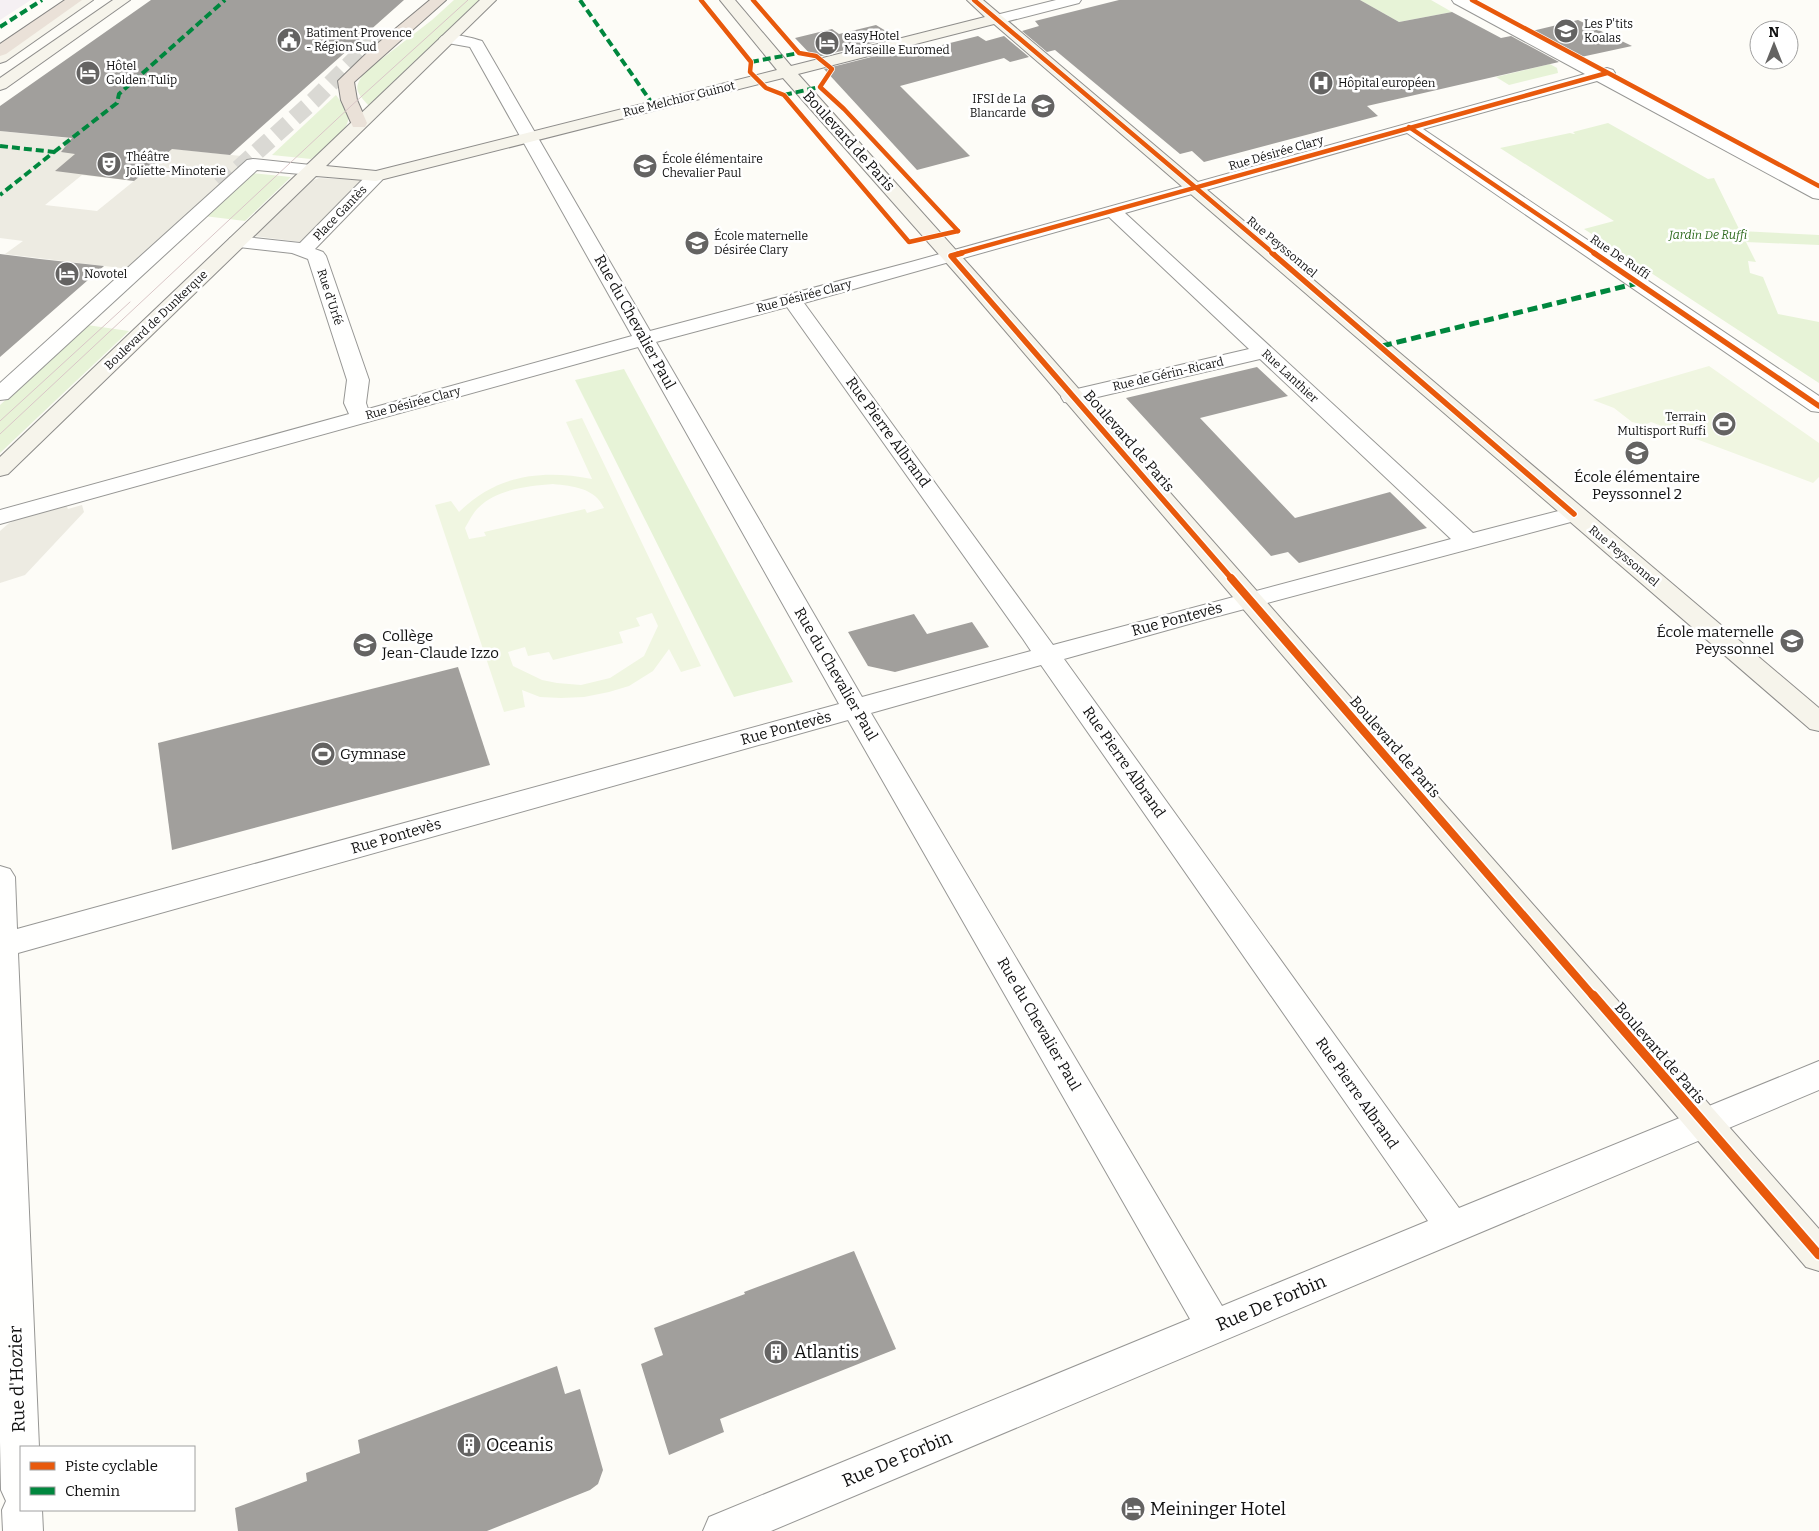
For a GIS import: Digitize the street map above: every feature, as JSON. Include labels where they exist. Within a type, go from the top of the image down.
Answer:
[{"type":"highway","points":[[0,51],[75,0]]},
{"type":"highway","points":[[378,36],[418,0]]},
{"type":"highway","points":[[360,123],[349,100],[346,81],[377,52],[439,0]]},
{"type":"street","points":[[0,58],[86,0]]},
{"type":"street","points":[[0,85],[123,0]]},
{"type":"street","name":"Boulevard de Dunkerque","points":[[0,469],[489,0]]},
{"type":"street","name":"Boulevard de Paris","points":[[727,0],[787,72],[951,256],[1819,1255]]},
{"type":"street","name":"Rue Peyssonnel","points":[[974,0],[1382,346],[1574,514],[1819,722]]},
{"type":"street","name":"Rue Melchior Guinot","points":[[311,170],[376,176],[1074,0]]},
{"type":"street","points":[[1459,0],[1603,74],[1819,194]]},
{"type":"street","name":"Rue du Chevalier Paul","points":[[447,39],[465,40],[476,44],[855,709],[1214,1327]]},
{"type":"street","name":"Rue Désirée Clary","points":[[0,517],[951,256],[1603,74]]},
{"type":"street","name":"Rue De Ruffi","points":[[1409,128],[1819,406]]},
{"type":"street","points":[[0,394],[253,164],[311,170]]},
{"type":"street","name":"Place Gantès","points":[[304,250],[376,176]]},
{"type":"street","name":"Rue Lanthier","points":[[1113,211],[1468,542]]},
{"type":"street","points":[[237,242],[304,250]]},
{"type":"street","name":"Rue d'Urfé","points":[[304,250],[316,256],[358,380],[355,403],[360,417]]},
{"type":"street","name":"Rue Pierre Albrand","points":[[791,299],[1048,655],[1452,1227]]},
{"type":"street","name":"Rue de Gérin-Ricard","points":[[1072,397],[1265,352]]},
{"type":"street","name":"Rue Pontevès","points":[[1,946],[1249,599],[1574,514]]},
{"type":"street","name":"Rue d'Hozier","points":[[0,877],[20,1463]]},
{"type":"street","name":"Rue De Forbin","points":[[723,1531],[1819,1075]]},
{"type":"street","points":[[22,1511],[23,1531]]},
{"type":"shaded area","points":[[0,0],[31,0],[0,20]]},
{"type":"shaded area","points":[[0,131],[251,157],[129,269],[5,254],[23,241],[0,238]],"holes":[[[82,175],[134,181],[97,211],[45,205]]]},
{"type":"shaded area","points":[[319,178],[361,180],[300,242],[254,236],[306,183]]},
{"type":"shaded area","points":[[66,505],[68,509],[82,505],[84,512],[25,575],[0,583],[0,531],[21,517]]},
{"type":"green space","points":[[454,0],[479,0],[369,106],[357,89],[359,81],[366,71],[432,20]]},
{"type":"green space","points":[[1360,0],[1431,0],[1452,12],[1399,22]]},
{"type":"green space","points":[[1550,64],[1557,68],[1558,73],[1509,85],[1496,77]]},
{"type":"green space","points":[[336,95],[346,110],[348,121],[335,139],[311,159],[272,155]]},
{"type":"green space","name":"Jardin De Ruffi","points":[[1608,123],[1708,179],[1714,178],[1740,231],[1819,235],[1819,245],[1746,242],[1756,262],[1748,261],[1750,273],[1763,277],[1778,314],[1819,322],[1819,383],[1584,229],[1614,221],[1500,148],[1570,133],[1575,134],[1573,132]]},
{"type":"green space","points":[[252,173],[291,177],[245,221],[204,216]]},
{"type":"green space","points":[[87,325],[129,331],[0,453],[0,405]]},
{"type":"green space","name":"Terrain Multisport Ruffi","points":[[1709,366],[1819,443],[1819,477],[1813,483],[1651,422],[1645,425],[1632,422],[1614,408],[1593,400]]},
{"type":"green space","points":[[624,369],[793,682],[734,697],[575,380]]},
{"type":"green space","points":[[582,418],[701,666],[681,672],[669,649],[653,671],[629,686],[584,697],[561,698],[540,697],[522,690],[525,707],[504,712],[435,505],[451,501],[459,512],[488,490],[504,483],[538,475],[573,476],[592,479],[566,422]],"holes":[[[553,484],[583,489],[595,496],[604,508],[587,513],[585,509],[484,532],[486,536],[469,539],[465,528],[476,510],[486,502],[513,490]],[[652,613],[658,626],[644,656],[610,678],[581,685],[542,680],[513,666],[508,652],[525,647],[528,656],[549,652],[553,660],[623,643],[619,632],[640,626],[636,618]]]},
{"type":"building","points":[[151,0],[404,0],[230,155],[172,149],[134,181],[55,171],[75,154],[61,152],[72,138],[0,131],[0,106]]},
{"type":"building","name":"Hôpital européen","points":[[1119,0],[1360,0],[1399,22],[1452,12],[1501,38],[1511,36],[1559,62],[1367,106],[1378,116],[1204,162],[1192,151],[1180,154],[1055,50],[1047,52],[1022,31],[1039,26],[1035,21]]},
{"type":"building","points":[[1578,20],[1632,46],[1581,57],[1532,31]]},
{"type":"building","name":"easyHotel Marseille Euromed","points":[[876,25],[896,37],[814,58],[795,38],[832,29],[839,34]]},
{"type":"building","points":[[978,36],[986,41],[1004,36],[1029,57],[1010,62],[1004,58],[900,86],[970,156],[917,170],[824,69],[911,47],[918,51]]},
{"type":"building","points":[[0,254],[40,259],[104,266],[0,357]]},
{"type":"building","points":[[1257,367],[1288,396],[1200,418],[1295,518],[1390,492],[1427,528],[1299,563],[1288,552],[1271,556],[1126,398]]},
{"type":"building","points":[[914,614],[927,634],[972,622],[989,647],[895,672],[868,666],[848,632]]},
{"type":"building","name":"Gymnase","points":[[458,667],[490,765],[172,850],[158,743]]},
{"type":"building","name":"Atlantis","points":[[854,1251],[896,1349],[720,1419],[724,1432],[669,1455],[641,1364],[663,1355],[654,1328]]},
{"type":"building","name":"Oceanis","points":[[557,1366],[565,1394],[580,1389],[603,1470],[598,1484],[590,1490],[487,1531],[238,1531],[235,1508],[307,1481],[306,1473],[360,1453],[358,1440]]},
{"type":"tunnel","points":[[220,185],[313,101],[378,36]]},
{"type":"tram line","points":[[0,434],[351,106],[468,0]]},
{"type":"tram line","points":[[0,421],[130,302]]},
{"type":"marked path","points":[[0,27],[42,0]]},
{"type":"marked path","points":[[54,152],[117,103],[119,94],[225,0]]},
{"type":"marked path","points":[[580,0],[654,106]]},
{"type":"marked path","points":[[751,62],[799,53]]},
{"type":"marked path","points":[[784,95],[820,87]]},
{"type":"marked path","points":[[0,146],[54,152],[0,195]]},
{"type":"marked path","points":[[1382,346],[1638,283]]},
{"type":"cycle path","points":[[701,0],[751,62],[750,72],[766,88],[784,95],[909,242],[958,231]]},
{"type":"cycle path","points":[[753,0],[799,53],[816,56],[832,69],[820,87],[844,109],[958,231]]},
{"type":"cycle path","points":[[974,0],[1382,346],[1574,514]]},
{"type":"cycle path","points":[[1472,0],[1819,186]]},
{"type":"cycle path","points":[[1607,73],[951,256],[1819,1255]]},
{"type":"cycle path","points":[[1409,127],[1819,406]]},
{"type":"place","name":"Les P'tits Koalas","points":[[1566,31]]},
{"type":"place","name":"Batiment Provence - Région Sud","points":[[289,40]]},
{"type":"place","name":"easyHotel Marseille Euromed","points":[[827,43]]},
{"type":"place","name":"Hôtel Golden Tulip","points":[[88,73]]},
{"type":"place","name":"Hôpital européen","points":[[1321,83]]},
{"type":"place","name":"IFSI de La Blancarde","points":[[1043,106]]},
{"type":"place","name":"Théâtre Joliette-Minoterie","points":[[109,164]]},
{"type":"place","name":"École élémentaire Chevalier Paul","points":[[645,166]]},
{"type":"place","name":"École maternelle Désirée Clary","points":[[697,243]]},
{"type":"place","name":"Novotel","points":[[67,274]]},
{"type":"place","name":"Terrain Multisport Ruffi","points":[[1724,424]]},
{"type":"place","name":"École élémentaire Peyssonnel 2","points":[[1637,453]]},
{"type":"place","name":"École maternelle Peyssonnel","points":[[1792,641]]},
{"type":"place","name":"Collège Jean-Claude Izzo","points":[[365,645]]},
{"type":"place","name":"Gymnase","points":[[323,754]]},
{"type":"place","name":"Atlantis","points":[[776,1352]]},
{"type":"place","name":"Oceanis","points":[[469,1445]]},
{"type":"place","name":"Meininger Hotel","points":[[1133,1509]]}]
